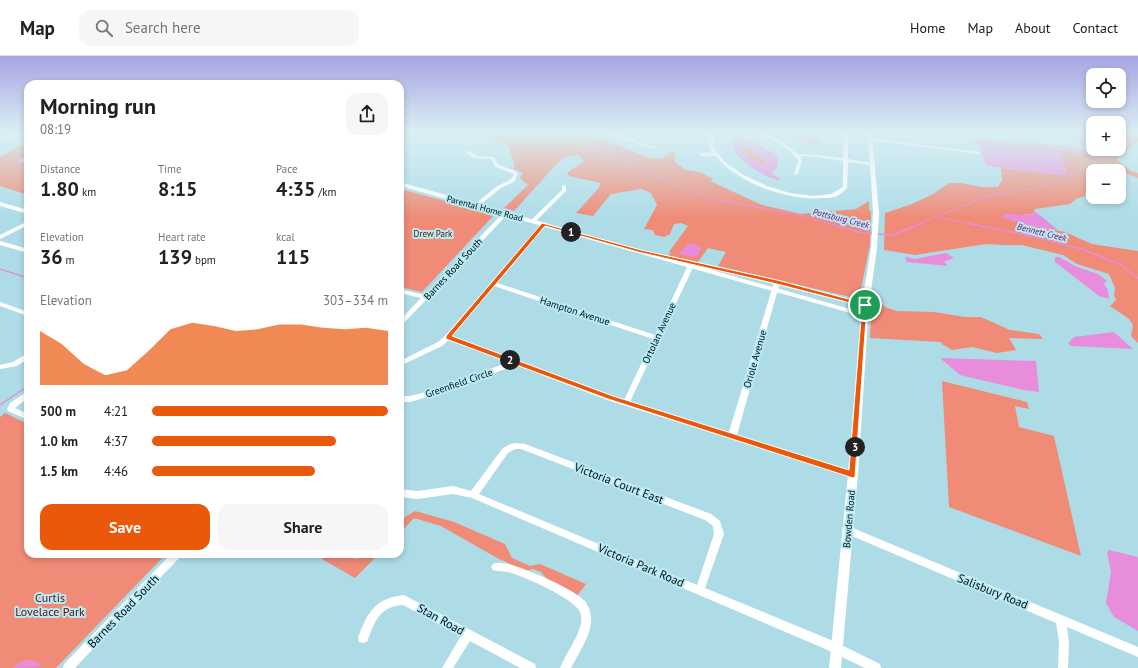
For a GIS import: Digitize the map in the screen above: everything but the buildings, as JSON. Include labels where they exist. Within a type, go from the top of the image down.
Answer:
[{"type":"main road","name":"Bowden Road","points":[[835,668],[853,474],[864,315],[876,224],[872,163]]},
{"type":"main road","name":"Parental Home Road","points":[[404,185],[708,269],[865,305]]},
{"type":"main road","name":"Parental Home Road","points":[[776,285],[864,315]]},
{"type":"street","points":[[476,206],[500,187],[512,181],[516,174],[497,166],[494,161]]},
{"type":"street","points":[[723,161],[736,174],[750,182],[777,191],[806,196],[828,197],[838,194],[844,188],[846,161]]},
{"type":"street","points":[[796,174],[800,164],[799,161]]},
{"type":"street","points":[[851,161],[872,163]]},
{"type":"street","points":[[533,221],[564,190],[564,186]]},
{"type":"street","points":[[0,204],[24,211]]},
{"type":"street","name":"Barnes Road South","points":[[404,320],[505,214]]},
{"type":"street","points":[[0,237],[24,224]]},
{"type":"street","points":[[404,362],[440,344],[448,337],[544,224]]},
{"type":"street","points":[[0,243],[24,250]]},
{"type":"street","name":"Ortolan Avenue","points":[[626,403],[691,264]]},
{"type":"street","name":"Hampton Avenue","points":[[493,284],[657,338]]},
{"type":"street","name":"Oriole Avenue","points":[[732,437],[776,285]]},
{"type":"street","points":[[404,292],[426,297]]},
{"type":"street","points":[[0,304],[24,313]]},
{"type":"street","points":[[448,337],[626,403],[853,474]]},
{"type":"street","points":[[0,367],[9,366],[24,358]]},
{"type":"street","name":"Greenfield Circle","points":[[404,399],[410,399],[432,393],[517,362]]},
{"type":"street","points":[[24,397],[11,408],[12,410],[24,415]]},
{"type":"street","name":"Victoria Court East","points":[[473,495],[505,451],[508,448],[522,446],[708,518],[717,524],[719,534],[700,590]]},
{"type":"street","name":"Victoria Park Road","points":[[404,493],[417,495],[453,490],[473,495],[700,590],[837,649],[876,668]]},
{"type":"street","name":"Salisbury Road","points":[[848,530],[1138,652]]},
{"type":"street","name":"Barnes Road South","points":[[68,668],[173,558]]},
{"type":"street","points":[[496,566],[507,567],[530,577],[571,596],[581,604],[586,615],[587,622],[585,629],[565,668]]},
{"type":"street","name":"Stan Road","points":[[363,638],[374,613],[389,602],[404,600],[411,602],[531,668]]},
{"type":"street","points":[[1061,619],[1064,642],[1063,668]]},
{"type":"street","points":[[447,668],[468,634]]},
{"type":"green space","points":[[0,161],[19,161],[17,162],[24,163],[24,194],[0,186]]},
{"type":"green space","points":[[513,161],[560,161],[514,211],[504,208],[528,185],[520,178],[523,173],[513,169],[515,165]]},
{"type":"green space","points":[[584,161],[675,161],[686,170],[700,172],[713,179],[710,181],[762,205],[801,214],[856,209],[869,201],[869,210],[871,212],[870,244],[859,299],[718,266],[726,252],[708,248],[698,262],[667,255],[671,254],[669,252],[688,226],[681,223],[674,224],[670,234],[664,237],[655,235],[653,230],[644,229],[657,205],[651,193],[641,189],[611,194],[593,216],[576,213],[598,189],[601,183],[569,176],[567,173]]},
{"type":"green space","points":[[754,161],[765,161],[766,165],[762,165]]},
{"type":"green space","points":[[1063,161],[1118,161],[1122,164],[1086,164],[1086,194],[1085,196],[1076,199],[1070,204],[1035,209],[1034,213],[1030,214],[1002,217],[1028,225],[1065,232],[1092,244],[1138,251],[1138,343],[1131,336],[1133,325],[1129,319],[1110,306],[1116,300],[1114,295],[1115,288],[1109,274],[1077,264],[1063,255],[1022,245],[986,244],[915,255],[884,250],[885,213],[912,204],[933,194],[949,183],[961,183],[981,187],[998,187],[1002,180],[1001,168],[1060,175],[1067,173]]},
{"type":"green space","points":[[1126,167],[1131,171],[1138,173],[1138,178],[1126,174]]},
{"type":"green space","name":"Drew Park","points":[[404,190],[495,214],[422,292],[404,288]]},
{"type":"green space","points":[[872,300],[897,311],[934,312],[965,317],[981,317],[1010,330],[1039,334],[1043,339],[1009,338],[1016,350],[997,353],[972,347],[952,350],[941,342],[870,338]]},
{"type":"green space","points":[[942,381],[1027,402],[1029,409],[1015,406],[1019,427],[1054,436],[1081,556],[949,507]]},
{"type":"green space","name":"Curtis Lovelace Park","points":[[5,413],[24,422],[24,558],[162,558],[56,668],[0,668],[0,417]]},
{"type":"green space","points":[[415,511],[454,522],[505,544],[512,558],[530,566],[540,564],[586,584],[577,596],[550,583],[541,572],[533,569],[526,571],[497,558],[441,526],[414,518],[404,529],[404,518]]},
{"type":"green space","points":[[323,558],[375,558],[355,578],[322,559]]},
{"type":"shaded area","points":[[743,161],[753,161],[762,165],[766,165],[765,161],[777,161],[778,166],[771,173],[780,179],[779,180],[764,175]]},
{"type":"shaded area","points":[[984,161],[1063,161],[1067,174],[1060,175],[986,165]]},
{"type":"shaded area","points":[[1036,212],[1058,230],[1028,225],[1002,217],[1003,214],[1028,215]]},
{"type":"shaded area","points":[[690,243],[702,247],[696,257],[678,254]]},
{"type":"shaded area","points":[[946,253],[954,258],[944,262],[948,266],[907,262],[905,257],[915,259]]},
{"type":"shaded area","points":[[1055,257],[1059,257],[1077,267],[1098,274],[1107,281],[1104,284],[1108,290],[1109,299],[1099,296],[1055,262]]},
{"type":"shaded area","points":[[1114,332],[1133,349],[1071,346],[1068,343],[1074,337]]},
{"type":"shaded area","points":[[940,358],[1036,361],[1039,392],[1023,390],[960,375]]},
{"type":"shaded area","points":[[1109,550],[1138,557],[1138,631],[1114,617],[1106,603],[1111,572],[1107,552]]},
{"type":"shaded area","points":[[27,660],[38,662],[40,664],[39,667],[13,668],[18,663]]},
{"type":"waterway","name":"Pottsburg Creek","points":[[617,161],[708,198],[800,215],[831,224]]},
{"type":"waterway","name":"Pottsburg Creek","points":[[919,224],[984,197],[1035,188],[1067,177],[1094,161]]},
{"type":"waterway","name":"Bennett Creek","points":[[937,217],[1027,235],[1085,250],[1121,265],[1138,278]]},
{"type":"waterway","name":"Pottsburg Creek","points":[[827,223],[862,233],[873,233]]},
{"type":"waterway","name":"Pottsburg Creek","points":[[877,234],[893,235],[922,223]]},
{"type":"waterway","points":[[0,269],[24,277]]},
{"type":"waterway","points":[[0,405],[24,389]]},
{"type":"route","points":[[544,224],[640,251],[815,291],[865,305],[853,474],[610,398],[448,337],[544,224]]}]
